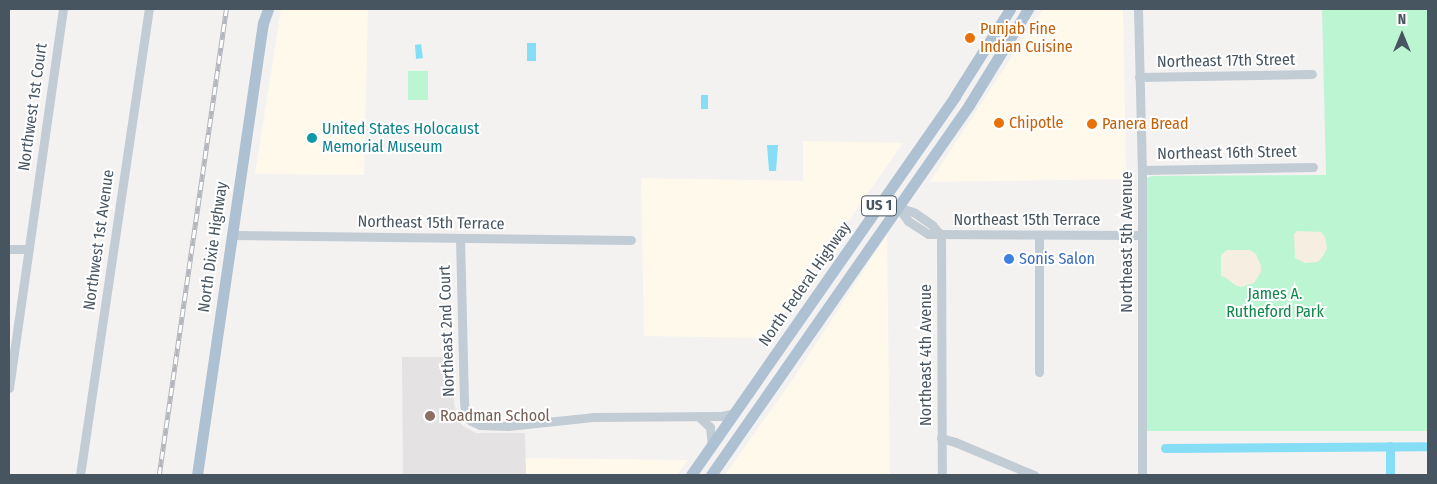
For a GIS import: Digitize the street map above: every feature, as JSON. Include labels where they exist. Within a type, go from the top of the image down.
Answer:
[{"type":"main road","name":"North Dixie Highway","points":[[262,9],[263,23]]},
{"type":"main road","name":"North Dixie Highway","points":[[197,475],[263,23],[268,9]]},
{"type":"main road","points":[[1011,9],[1012,24],[1015,32]]},
{"type":"main road","name":"North Federal Highway","points":[[691,475],[955,96],[1011,9]]},
{"type":"main road","name":"North Federal Highway","points":[[711,475],[968,105],[1028,9]]},
{"type":"main road","points":[[898,207],[896,193],[899,177]]},
{"type":"main road","points":[[882,229],[886,213],[883,200]]},
{"type":"main road","points":[[721,432],[721,442],[726,454]]},
{"type":"street","name":"Northwest 1st Court","points":[[9,388],[62,9]]},
{"type":"street","name":"Northwest 1st Avenue","points":[[80,475],[150,9]]},
{"type":"street","name":"Northeast 5th Avenue","points":[[1138,9],[1142,170],[1142,475]]},
{"type":"street","name":"Northeast 17th Street","points":[[1139,77],[1312,74]]},
{"type":"street","points":[[955,96],[968,105]]},
{"type":"street","name":"Northeast 16th Street","points":[[1142,170],[1313,167]]},
{"type":"street","name":"Northeast 15th Terrace","points":[[898,207],[908,221],[928,234],[1142,235]]},
{"type":"street","name":"Northeast 15th Terrace","points":[[231,235],[631,240]]},
{"type":"street","name":"Northeast 4th Avenue","points":[[941,235],[942,475]]},
{"type":"street","points":[[1039,235],[1039,372]]},
{"type":"street","name":"Northeast 2nd Court","points":[[460,238],[464,400],[465,414],[471,421],[480,425],[508,426],[593,417],[698,416]]},
{"type":"street","points":[[9,250],[27,249]]},
{"type":"street","points":[[698,416],[735,413]]},
{"type":"street","points":[[698,416],[710,427],[712,445]]},
{"type":"street","points":[[942,438],[1034,475]]},
{"type":"shaded area","points":[[281,9],[368,9],[364,175],[255,174]]},
{"type":"shaded area","points":[[1043,9],[1123,9],[1126,179],[930,182]]},
{"type":"shaded area","points":[[803,141],[903,143],[767,338],[644,336],[641,178],[803,181]]},
{"type":"shaded area","points":[[887,235],[890,475],[725,475],[795,376]]},
{"type":"shaded area","name":"Roadman School","points":[[402,357],[454,357],[454,404],[458,419],[463,426],[476,433],[525,433],[526,475],[403,475]]},
{"type":"shaded area","points":[[525,458],[688,460],[677,475],[526,475]]},
{"type":"green space","name":"James A. Rutheford Park","points":[[1322,9],[1428,9],[1428,431],[1147,431],[1147,178],[1152,176],[1326,175]]},
{"type":"green space","points":[[408,71],[428,71],[428,100],[408,100]]},
{"type":"sand","points":[[1297,231],[1321,232],[1325,237],[1327,248],[1322,258],[1317,262],[1305,263],[1295,258],[1294,234]]},
{"type":"sand","points":[[1227,250],[1250,250],[1256,254],[1261,266],[1261,272],[1254,283],[1241,287],[1221,276],[1221,255]]},
{"type":"water","points":[[527,43],[536,43],[536,61],[527,61]]},
{"type":"water","points":[[421,44],[423,58],[416,59],[415,45]]},
{"type":"water","points":[[701,95],[708,95],[708,109],[701,109]]},
{"type":"water","points":[[767,145],[778,145],[776,171],[769,171]]},
{"type":"waterway","points":[[1390,446],[1390,475]]},
{"type":"waterway","points":[[1165,448],[1428,446]]},
{"type":"railway","points":[[159,475],[226,9]]},
{"type":"place","name":"Punjab Fine Indian Cuisine","points":[[970,38]]},
{"type":"place","name":"Chipotle","points":[[999,123]]},
{"type":"place","name":"Panera Bread","points":[[1092,124]]},
{"type":"place","name":"United States Holocaust Memorial Museum","points":[[312,138]]},
{"type":"place","name":"Sonis Salon","points":[[1009,259]]},
{"type":"place","name":"Roadman School","points":[[430,416]]}]
